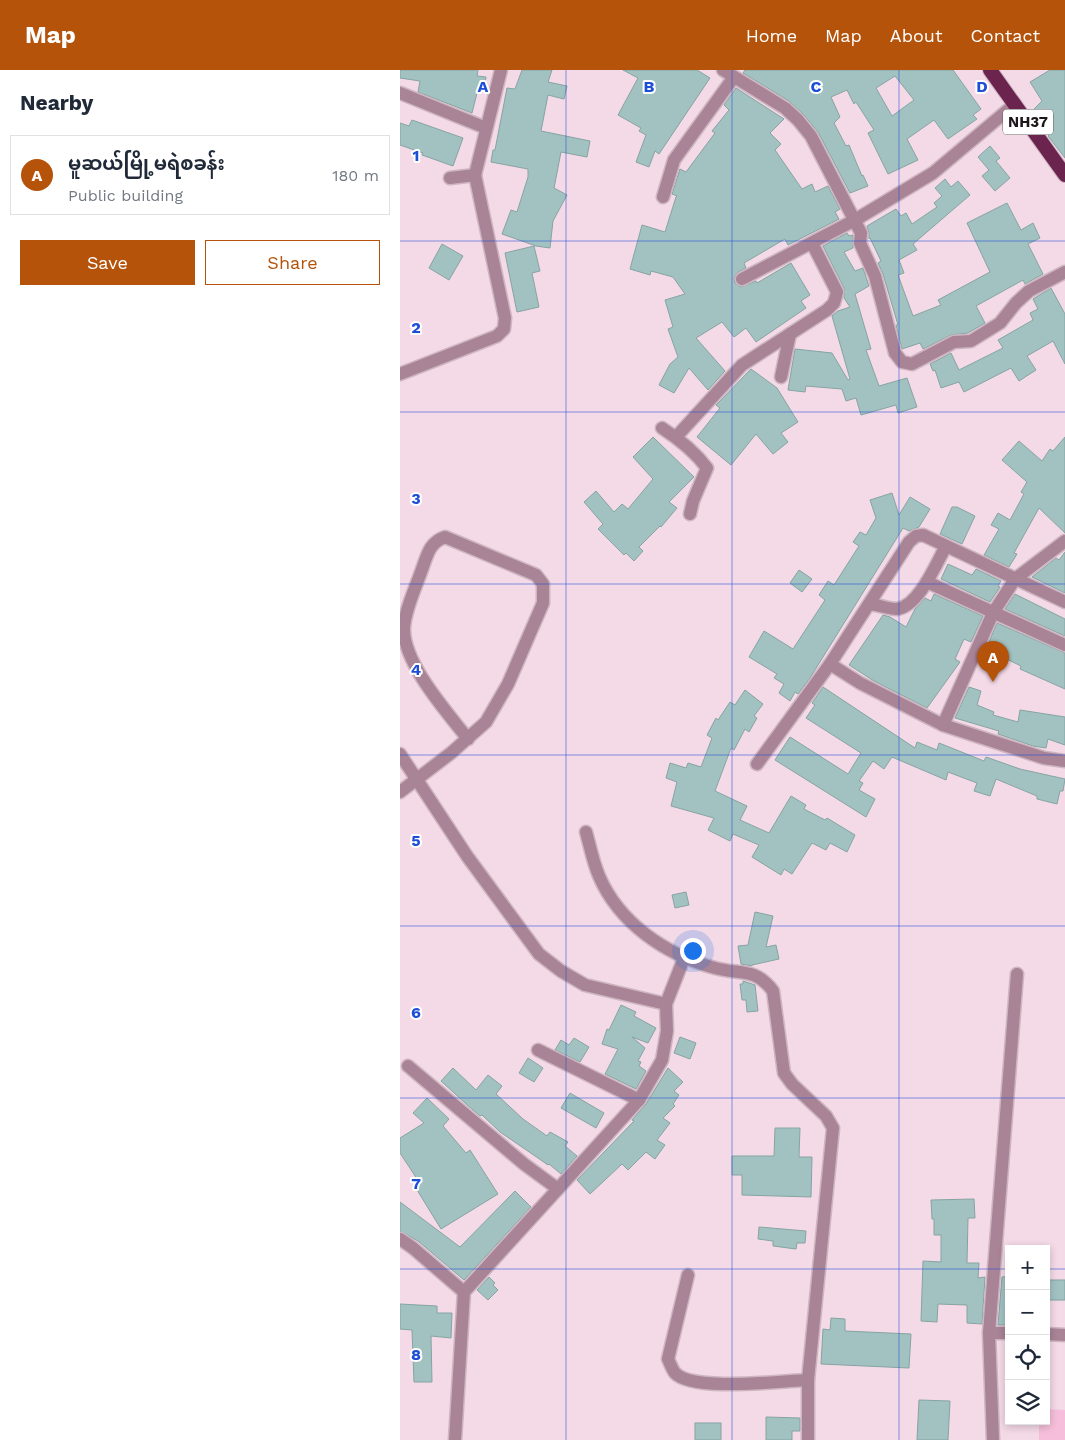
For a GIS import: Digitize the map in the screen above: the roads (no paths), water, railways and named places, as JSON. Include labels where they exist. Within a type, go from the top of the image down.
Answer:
[{"type":"highway","name":"NH37","points":[[990,70],[1064,172]]},
{"type":"street","points":[[400,374],[497,336],[504,329],[505,318],[474,175],[501,70]]},
{"type":"street","points":[[723,70],[785,108],[811,136],[861,233],[860,243],[875,276],[895,353],[902,362],[912,364],[954,342],[971,341],[1000,323],[1016,303],[1029,291],[1065,272]]},
{"type":"street","points":[[662,197],[674,160],[734,77]]},
{"type":"street","points":[[400,92],[486,128]]},
{"type":"street","points":[[742,279],[855,220],[933,174],[1014,104]]},
{"type":"street","points":[[450,178],[474,175]]},
{"type":"street","points":[[676,437],[742,365],[827,310],[834,303],[837,292],[812,242]]},
{"type":"street","points":[[781,377],[790,334]]},
{"type":"street","points":[[662,428],[676,437],[707,468],[693,501],[690,514]]},
{"type":"street","points":[[757,764],[830,664],[909,542],[916,536],[923,535],[1065,602]]},
{"type":"street","points":[[400,792],[468,739],[486,722],[508,684],[543,603],[543,584],[536,575],[446,537],[436,540],[430,548],[412,596],[404,627],[407,650],[431,691],[468,739]]},
{"type":"street","points":[[943,725],[994,613],[1015,579],[1065,541]]},
{"type":"street","points":[[870,604],[896,609],[909,605],[927,582],[946,546]]},
{"type":"street","points":[[927,582],[1065,645]]},
{"type":"street","points":[[830,664],[860,684],[943,725],[1044,758],[1065,761]]},
{"type":"street","points":[[400,754],[467,856],[539,954],[561,971],[585,985],[666,1004]]},
{"type":"street","points":[[586,832],[598,875],[616,908],[641,932],[684,958],[716,969],[756,975],[766,982],[773,991],[784,1073],[792,1084],[826,1116],[833,1128],[808,1380],[808,1440]]},
{"type":"street","points":[[455,1440],[464,1292],[639,1100],[662,1060],[667,1031],[666,1004],[684,958]]},
{"type":"street","points":[[993,1440],[989,1333],[1017,974]]},
{"type":"street","points":[[538,1050],[639,1100]]},
{"type":"street","points":[[408,1066],[524,1164],[558,1189]]},
{"type":"street","points":[[400,1239],[464,1292]]},
{"type":"street","points":[[688,1275],[668,1359],[676,1374],[695,1382],[718,1384],[808,1380]]},
{"type":"street","points":[[989,1333],[1005,1333]]},
{"type":"street","points":[[1050,1334],[1065,1335]]},
{"type":"place","name":"မူဆယ်မြို့မရဲစခန်း","points":[[993,682]]}]
